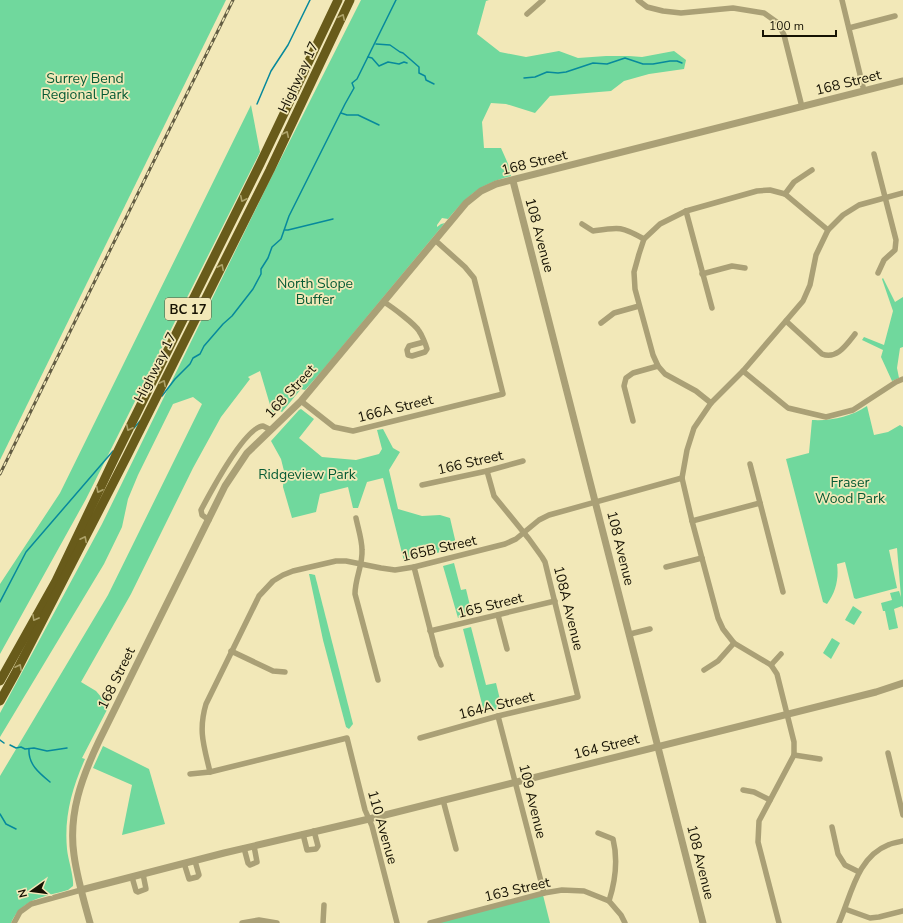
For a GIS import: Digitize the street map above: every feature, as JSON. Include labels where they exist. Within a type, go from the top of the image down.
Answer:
[{"type":"highway","name":"Highway 17","points":[[0,681],[56,581],[116,454],[260,164],[338,0]]},
{"type":"highway","name":"Highway 17","points":[[0,701],[127,456],[270,170],[350,0]]},
{"type":"street","points":[[527,14],[543,0]]},
{"type":"street","points":[[638,0],[647,7],[681,13],[733,8],[764,13],[778,23],[784,35],[802,107]]},
{"type":"street","points":[[842,0],[864,91]]},
{"type":"street","points":[[849,28],[895,16]]},
{"type":"street","name":"168 Street","points":[[90,923],[81,890],[74,854],[74,813],[82,779],[225,486],[247,453],[301,401],[436,241],[466,203],[481,191],[496,184],[903,82]]},
{"type":"street","points":[[874,154],[896,240],[895,250],[884,260],[878,273]]},
{"type":"street","points":[[785,194],[794,182],[812,170]]},
{"type":"street","name":"108 Avenue","points":[[513,180],[703,923]]},
{"type":"street","points":[[710,403],[696,391],[665,374],[658,366],[653,355],[635,289],[634,272],[638,254],[644,239],[660,224],[686,210],[757,191],[770,190],[785,194],[828,230]]},
{"type":"street","points":[[779,923],[758,842],[759,821],[794,755],[794,742],[777,674],[770,665],[734,643],[723,629],[718,618],[682,478],[687,450],[694,428],[710,403],[742,371],[803,301],[810,285],[816,255],[828,230],[843,215],[859,205],[903,193]]},
{"type":"street","points":[[686,210],[712,308]]},
{"type":"street","points":[[582,224],[593,231],[619,228],[628,230],[644,239]]},
{"type":"street","name":"166A Street","points":[[301,401],[334,427],[353,431],[503,394],[474,278],[465,267],[436,241]]},
{"type":"street","points":[[702,274],[732,266],[745,268]]},
{"type":"street","points":[[384,302],[419,331],[424,342]]},
{"type":"street","points":[[601,323],[614,313],[639,306]]},
{"type":"street","points":[[786,321],[822,354],[830,356],[837,353],[855,334]]},
{"type":"street","points":[[633,421],[624,386],[626,378],[632,373],[658,366]]},
{"type":"street","points":[[742,371],[788,408],[826,416],[853,410],[903,379]]},
{"type":"street","name":"168 Street","points":[[208,520],[202,515],[201,510],[228,462],[256,428],[263,426],[271,430]]},
{"type":"street","name":"166 Street","points":[[422,485],[487,471],[523,461]]},
{"type":"street","points":[[750,464],[783,592]]},
{"type":"street","name":"108A Avenue","points":[[487,471],[494,496],[542,556],[545,562],[578,697]]},
{"type":"street","name":"165B Street","points":[[210,772],[201,734],[202,718],[206,704],[259,596],[273,582],[283,575],[336,561],[346,560],[395,570],[414,567],[498,546],[516,539],[539,520],[549,515],[682,478]]},
{"type":"street","points":[[692,521],[760,503]]},
{"type":"street","points":[[356,518],[362,549],[361,563],[355,584],[355,594],[378,680]]},
{"type":"street","points":[[666,567],[702,558]]},
{"type":"street","points":[[414,567],[430,631],[441,665]]},
{"type":"street","name":"165 Street","points":[[430,631],[555,601]]},
{"type":"street","points":[[498,615],[507,648]]},
{"type":"street","points":[[630,634],[650,629]]},
{"type":"street","points":[[704,670],[718,661],[734,643]]},
{"type":"street","points":[[231,651],[273,671],[285,672]]},
{"type":"street","points":[[770,665],[781,654]]},
{"type":"street","name":"164 Street","points":[[14,923],[20,912],[31,904],[81,890],[244,848],[658,747],[876,692],[903,683]]},
{"type":"street","name":"164A Street","points":[[420,738],[498,716],[578,697]]},
{"type":"street","name":"109 Avenue","points":[[498,716],[544,893]]},
{"type":"street","name":"110 Avenue","points":[[210,772],[347,738],[396,923]]},
{"type":"street","points":[[888,753],[903,815]]},
{"type":"street","points":[[794,755],[820,759]]},
{"type":"street","points":[[190,774],[210,772]]},
{"type":"street","points":[[743,790],[754,792],[770,800]]},
{"type":"street","points":[[443,800],[456,849]]},
{"type":"street","points":[[832,827],[838,854],[845,865],[859,872]]},
{"type":"street","points":[[303,834],[308,850],[316,849],[318,846],[314,831]]},
{"type":"street","points":[[598,833],[613,839],[616,851],[613,889],[609,902],[622,915],[625,923]]},
{"type":"street","points":[[839,923],[862,866],[874,853],[887,845],[903,841]]},
{"type":"street","points":[[244,848],[248,863],[250,864],[257,862],[254,846]]},
{"type":"street","points":[[184,864],[189,879],[197,877],[199,875],[195,861]]},
{"type":"street","points":[[132,877],[136,891],[138,892],[145,890],[146,888],[143,874]]},
{"type":"street","name":"163 Street","points":[[430,923],[544,893],[562,890],[584,892],[609,902]]},
{"type":"street","points":[[323,923],[324,905]]},
{"type":"street","points":[[845,909],[870,918],[903,911]]},
{"type":"street","points":[[242,923],[259,920],[277,923]]},
{"type":"green space","name":"Surrey Bend Regional Park","points":[[0,0],[226,0],[0,460]]},
{"type":"green space","name":"North Slope Buffer","points":[[361,0],[489,0],[486,1],[477,34],[500,52],[526,57],[559,51],[578,58],[606,56],[642,57],[674,51],[686,60],[684,69],[649,74],[624,81],[611,91],[550,96],[535,113],[506,104],[491,103],[482,122],[484,148],[501,148],[509,166],[511,176],[500,179],[483,187],[462,203],[448,219],[442,218],[437,227],[445,223],[321,372],[305,390],[301,389],[282,412],[278,410],[273,415],[260,371],[248,377],[250,379],[221,417],[193,468],[131,594],[81,682],[96,691],[109,706],[82,758],[85,759],[76,781],[70,803],[66,837],[73,886],[68,890],[42,897],[28,903],[21,908],[11,923],[0,923],[0,776],[108,595],[202,404],[193,397],[173,404],[138,475],[128,499],[122,527],[104,564],[0,737],[0,713],[102,524],[267,186]]},
{"type":"green space","points":[[251,105],[260,152],[86,499],[0,654],[0,584],[60,493]]},
{"type":"green space","points":[[883,278],[895,302],[903,297],[903,347],[900,348],[897,368],[899,378],[892,381],[881,357],[883,350],[862,340],[864,337],[884,345],[893,311],[882,279]]},
{"type":"green space","name":"Fraser Wood Park","points":[[867,406],[874,435],[888,432],[900,425],[903,427],[903,608],[902,606],[894,609],[898,628],[889,630],[885,611],[883,611],[881,603],[892,600],[890,593],[899,591],[901,597],[897,548],[889,550],[897,588],[856,599],[854,598],[845,562],[837,564],[838,574],[835,590],[827,604],[823,602],[786,459],[809,453],[812,420],[841,418]]},
{"type":"green space","name":"Ridgeview Park","points":[[301,409],[314,419],[299,438],[322,457],[356,460],[379,454],[382,449],[377,430],[383,429],[393,448],[400,452],[389,470],[398,509],[422,516],[440,515],[450,518],[457,548],[404,561],[383,478],[367,482],[358,508],[353,508],[348,487],[320,494],[316,512],[292,518],[283,487],[284,471],[281,459],[271,441]]},
{"type":"green space","points":[[454,563],[461,590],[466,589],[472,614],[458,618],[443,566]]},
{"type":"green space","points":[[309,574],[315,575],[353,724],[349,729],[346,727],[323,640]]},
{"type":"green space","points":[[853,606],[862,612],[854,625],[845,620]]},
{"type":"green space","points":[[471,627],[486,685],[496,683],[502,708],[484,712],[463,629]]},
{"type":"green space","points":[[832,638],[840,643],[831,659],[823,653]]},
{"type":"green space","points":[[103,746],[149,769],[165,824],[122,835],[132,785],[93,768]]},
{"type":"green space","points":[[543,895],[550,923],[431,923]]},
{"type":"waterway","points":[[257,104],[271,71],[288,45],[310,0]]},
{"type":"waterway","points":[[162,396],[175,379],[190,364],[193,358],[200,354],[204,346],[232,316],[253,289],[272,247],[281,239],[289,216],[354,88],[352,83],[357,79],[396,0]]},
{"type":"waterway","points":[[376,44],[390,45],[403,53],[419,67],[419,73],[425,76],[426,80],[434,84]]},
{"type":"waterway","points":[[368,57],[372,58],[379,66],[388,62],[399,64],[404,62],[407,63]]},
{"type":"waterway","points":[[524,78],[535,77],[547,72],[566,72],[593,63],[607,64],[625,58],[643,64],[670,61],[682,63]]},
{"type":"waterway","points":[[341,113],[347,115],[358,115],[379,125]]},
{"type":"waterway","points":[[285,230],[333,219]]},
{"type":"waterway","points":[[134,428],[140,421]]},
{"type":"waterway","points":[[0,602],[26,552],[113,451]]},
{"type":"waterway","points":[[0,740],[4,743]]},
{"type":"waterway","points":[[10,745],[16,748],[34,748],[47,751],[67,748]]},
{"type":"waterway","points":[[29,749],[32,764],[38,772],[50,782]]},
{"type":"waterway","points":[[0,814],[6,824],[16,829]]},
{"type":"railway","points":[[0,474],[233,0]]}]
